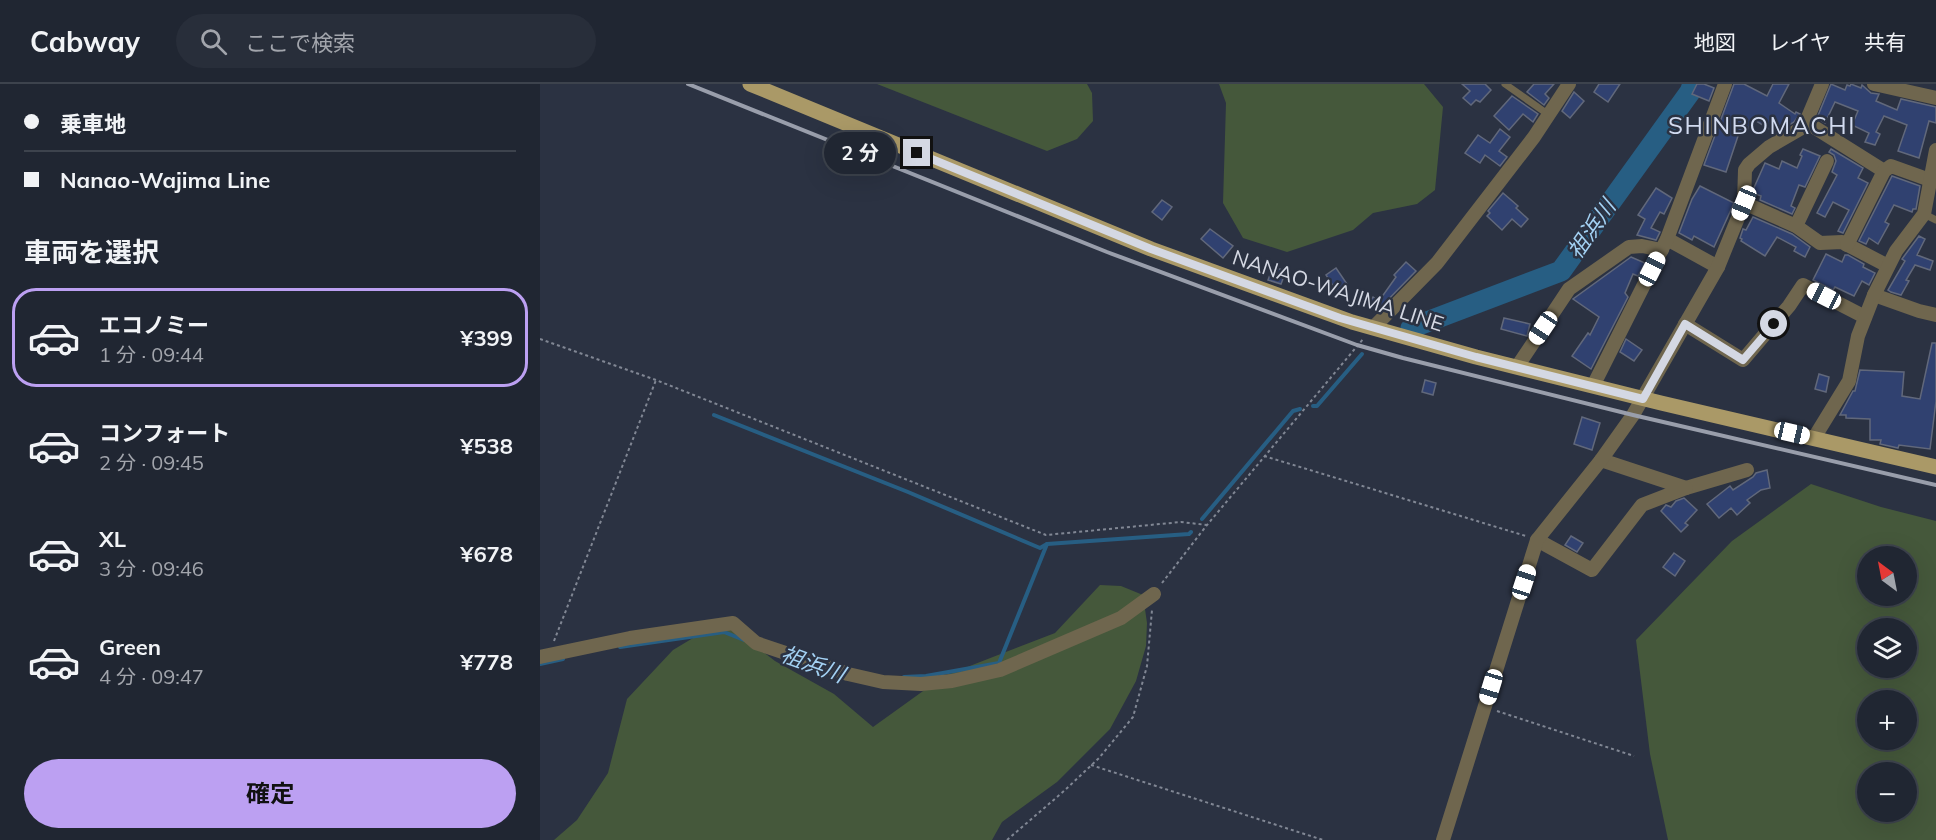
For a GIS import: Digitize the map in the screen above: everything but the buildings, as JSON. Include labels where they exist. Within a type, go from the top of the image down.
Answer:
[{"type":"main road","name":"NANAO-WAJIMA LINE","points":[[750,84],[1151,249],[1279,297],[1373,328],[1643,399],[1936,467]]},
{"type":"street","points":[[1373,328],[1437,264],[1534,137],[1569,84]]},
{"type":"street","points":[[1593,386],[1664,244],[1725,84]]},
{"type":"street","points":[[1443,840],[1537,540],[1601,460],[1633,415],[1718,267],[1744,203],[1745,170],[1769,147],[1800,129],[1806,122],[1822,84]]},
{"type":"street","points":[[1874,84],[1936,98]]},
{"type":"street","points":[[1806,122],[1884,171]]},
{"type":"street","points":[[1814,438],[1849,381],[1858,336],[1888,266],[1896,251],[1930,217],[1930,180],[1936,150]]},
{"type":"street","points":[[1796,226],[1827,161]]},
{"type":"street","points":[[1847,245],[1884,171],[1891,166],[1930,180]]},
{"type":"street","points":[[1744,203],[1796,226],[1820,243],[1842,242],[1888,266]]},
{"type":"street","points":[[1517,367],[1569,289],[1629,247],[1664,244],[1718,267]]},
{"type":"street","points":[[1685,324],[1743,360],[1789,306],[1803,285],[1865,317]]},
{"type":"street","points":[[1874,295],[1936,315]]},
{"type":"street","points":[[1601,460],[1686,488]]},
{"type":"street","points":[[1537,540],[1592,570],[1642,506],[1686,488],[1747,470]]},
{"type":"street","points":[[544,656],[630,638],[733,623],[756,643],[848,674],[883,682],[921,684],[952,681],[1000,670],[1121,618],[1154,594]]},
{"type":"lane","points":[[1505,84],[1549,115]]},
{"type":"path","points":[[1007,840],[1091,765],[1133,717],[1147,666],[1154,594],[1207,525],[1373,328]]},
{"type":"path","points":[[540,339],[656,380],[1047,535],[1181,522],[1207,525]]},
{"type":"path","points":[[544,656],[656,380]]},
{"type":"path","points":[[1264,456],[1537,540]]},
{"type":"path","points":[[1485,707],[1634,756]]},
{"type":"path","points":[[1091,765],[1323,840]]},
{"type":"green space","points":[[877,84],[1087,84],[1092,93],[1093,121],[1077,139],[1047,151]]},
{"type":"green space","points":[[1219,84],[1424,84],[1443,107],[1435,190],[1417,204],[1373,213],[1353,230],[1287,252],[1243,238],[1223,203],[1226,103]]},
{"type":"green space","points":[[1811,484],[1881,507],[1936,521],[1936,840],[1668,840],[1650,754],[1636,640],[1732,541]]},
{"type":"green space","points":[[1100,585],[1121,586],[1143,595],[1147,623],[1146,646],[1136,681],[1110,729],[1057,782],[1002,822],[992,840],[554,840],[577,820],[608,773],[627,699],[673,650],[708,629],[735,630],[775,661],[834,694],[873,727],[944,676],[1055,633]]},
{"type":"waterway","name":"祖浜川","points":[[1411,328],[1561,271],[1690,92],[1693,84]]},
{"type":"waterway","name":"祖浜川","points":[[1313,406],[1317,406],[1362,354]]},
{"type":"waterway","name":"祖浜川","points":[[1202,519],[1293,411],[1300,409]]},
{"type":"waterway","name":"祖浜川","points":[[714,415],[908,492],[1040,548],[1047,544],[1189,534],[1191,532]]},
{"type":"waterway","name":"祖浜川","points":[[904,677],[926,676],[999,663],[1047,544]]},
{"type":"waterway","name":"祖浜川","points":[[620,647],[724,632],[744,640]]},
{"type":"waterway","name":"祖浜川","points":[[540,664],[563,659]]},
{"type":"railway","points":[[688,84],[1107,252],[1357,345],[1633,415],[1936,485]]},
{"type":"district","name":"SHINBOMACHI","points":[[1762,126]]},
{"type":"route","points":[[917,153],[1151,249],[1340,318],[1476,357],[1643,399],[1685,324],[1743,360],[1774,324]]}]
